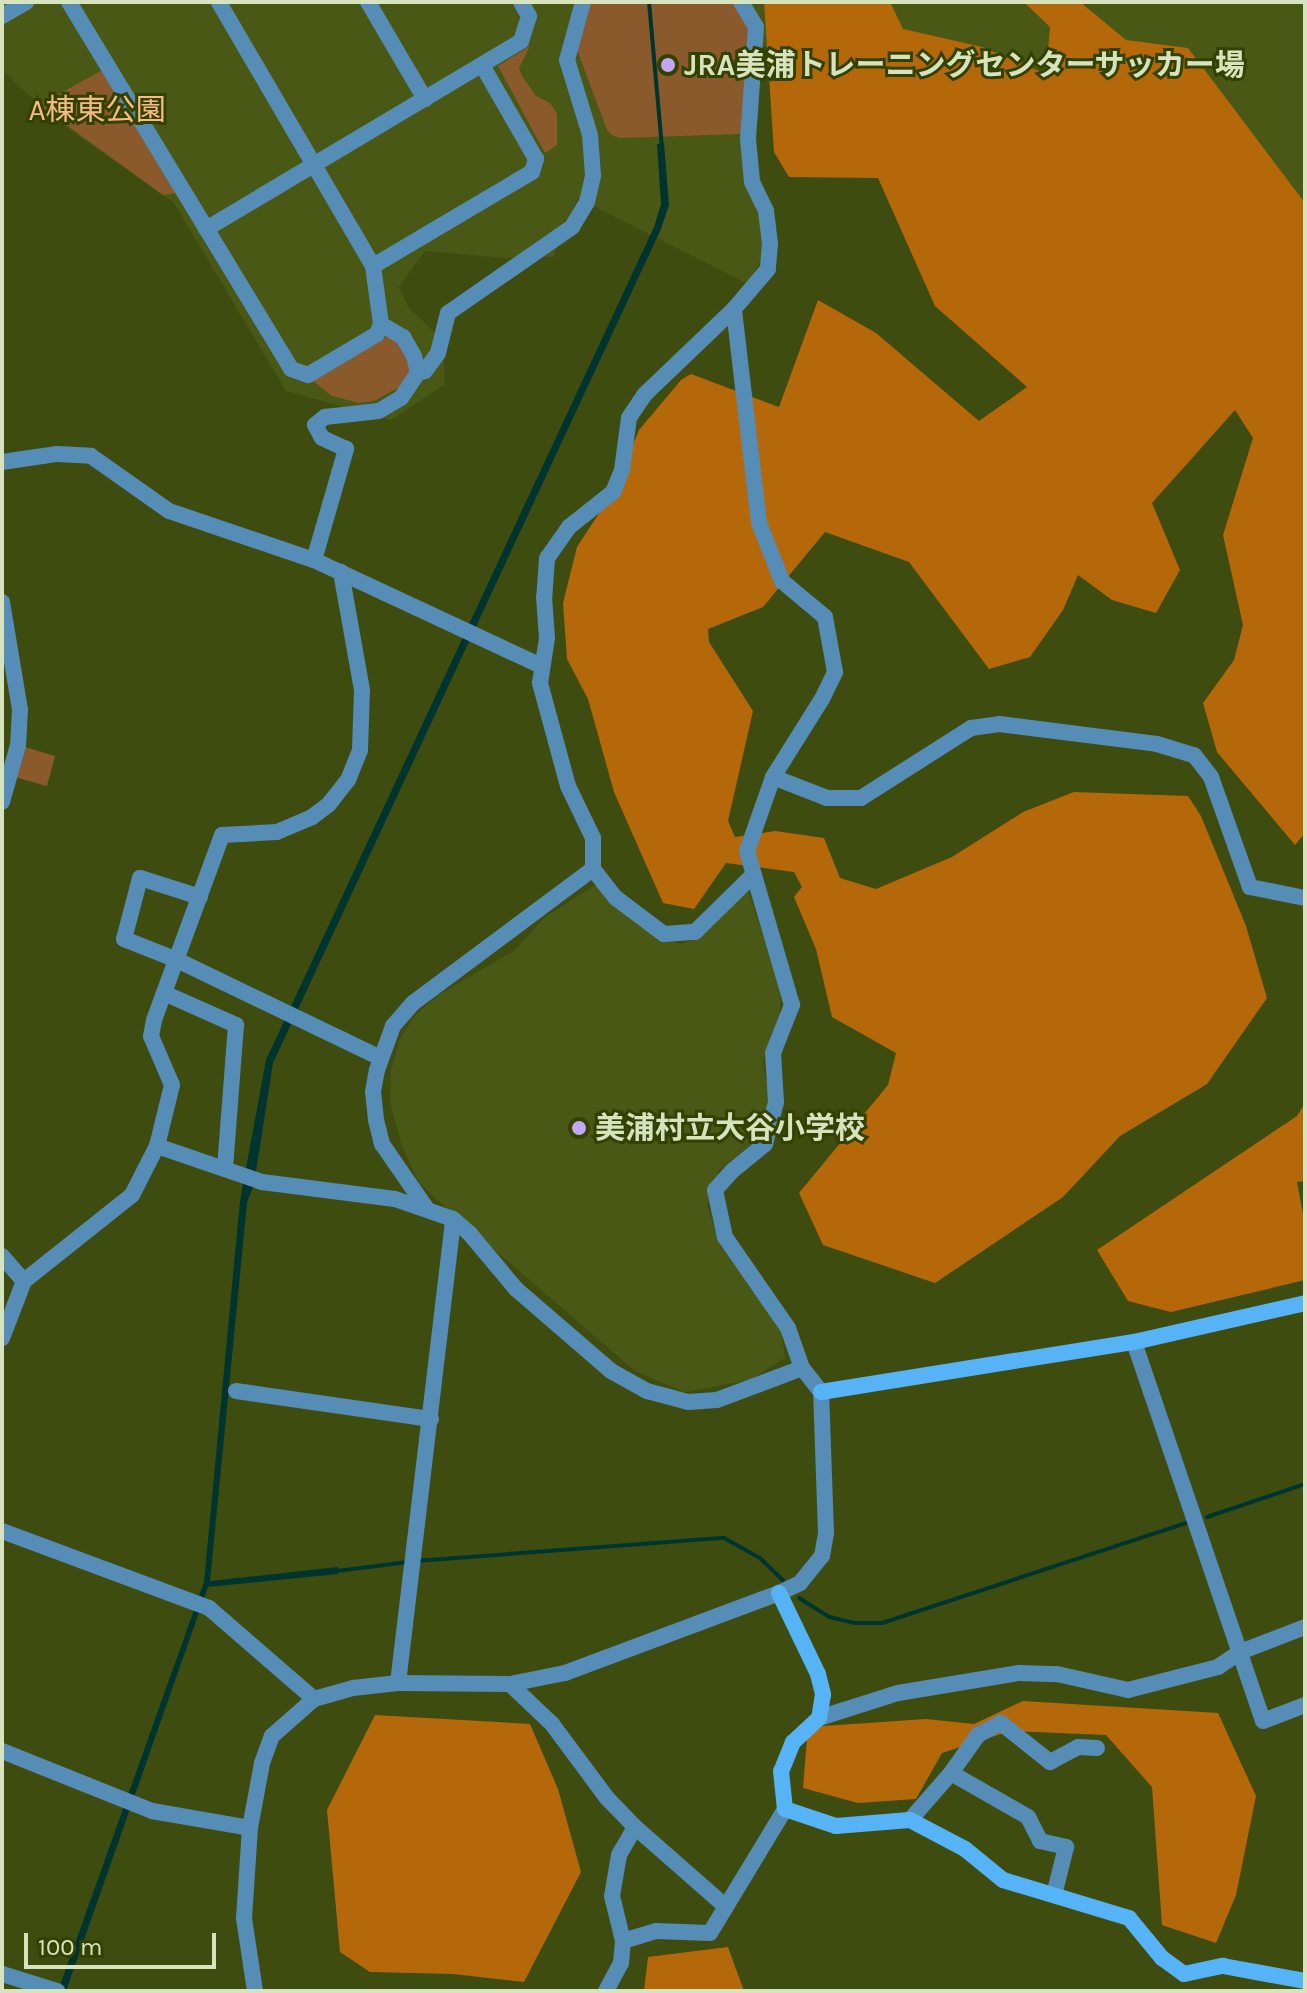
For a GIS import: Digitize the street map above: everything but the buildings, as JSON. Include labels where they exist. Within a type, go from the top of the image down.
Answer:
[{"type":"street","points":[[2,16],[26,2]]},
{"type":"street","points":[[69,2],[291,369],[308,375],[377,334],[381,324],[373,266],[317,164],[219,2]]},
{"type":"street","points":[[368,2],[425,99]]},
{"type":"street","points":[[206,229],[521,41],[529,16],[521,2]]},
{"type":"street","points":[[314,560],[346,449],[322,438],[315,425],[325,417],[379,411],[401,398],[418,373],[425,371],[438,353],[448,313],[572,227],[587,202],[593,175],[590,135],[567,60],[583,2]]},
{"type":"street","points":[[741,2],[756,27],[748,139],[752,182],[766,211],[770,244],[768,269],[734,309],[645,394],[629,418],[622,470],[613,492],[569,527],[547,558],[544,597],[547,638],[540,683],[568,786],[593,838],[593,869],[616,898],[664,934],[695,932],[753,875]]},
{"type":"street","points":[[373,266],[532,172],[536,159],[482,65]]},
{"type":"street","points":[[255,1991],[244,1918],[250,1828],[262,1763],[272,1736],[314,1699],[353,1688],[398,1683],[510,1684],[565,1673],[779,1593],[800,1583],[822,1556],[826,1533],[821,1392],[802,1368],[788,1328],[725,1237],[715,1190],[732,1171],[765,1144],[776,1102],[773,1053],[792,1005],[747,851],[773,777],[822,699],[835,672],[825,617],[782,581],[759,523],[734,309]]},
{"type":"street","points":[[381,324],[403,337],[414,356],[418,373]]},
{"type":"street","points":[[2,462],[57,454],[91,456],[169,511],[314,560],[541,666]]},
{"type":"street","points":[[2,1338],[24,1281],[132,1195],[157,1146],[172,1085],[151,1036],[222,835],[277,832],[312,817],[329,804],[348,780],[360,750],[362,690],[341,572]]},
{"type":"street","points":[[2,602],[20,709],[18,745],[2,802]]},
{"type":"street","points":[[773,777],[827,798],[861,798],[971,728],[999,724],[1157,744],[1194,755],[1211,777],[1250,887],[1305,898]]},
{"type":"street","points":[[427,1209],[382,1144],[373,1092],[393,1026],[413,1003],[593,869]]},
{"type":"street","points":[[200,897],[140,878],[124,939],[177,960],[381,1058]]},
{"type":"street","points":[[164,993],[236,1025],[225,1169]]},
{"type":"street","points":[[157,1146],[251,1178],[395,1199],[453,1219],[470,1234],[516,1289],[611,1371],[647,1391],[688,1402],[717,1400],[802,1368]]},
{"type":"street","points":[[398,1683],[453,1219]]},
{"type":"street","points":[[2,1256],[24,1281]]},
{"type":"street","points":[[821,1392],[1134,1342],[1305,1303]]},
{"type":"street","points":[[1134,1342],[1263,1721],[1305,1705]]},
{"type":"street","points":[[236,1391],[431,1419]]},
{"type":"street","points":[[2,1531],[209,1608],[314,1699]]},
{"type":"street","points":[[779,1593],[818,1674],[823,1694],[819,1718]]},
{"type":"street","points":[[623,1941],[656,1931],[710,1933],[785,1809],[781,1771],[793,1742],[819,1718],[898,1693],[1019,1673],[1057,1674],[1128,1690],[1218,1667],[1240,1652],[1305,1627]]},
{"type":"street","points":[[510,1684],[552,1724],[607,1798],[635,1827],[726,1907]]},
{"type":"street","points":[[910,1820],[951,1773],[978,1735],[1001,1723],[1050,1762],[1078,1747],[1097,1748]]},
{"type":"street","points":[[2,1751],[152,1811],[250,1828]]},
{"type":"street","points":[[951,1773],[1028,1817],[1040,1841],[1066,1847],[1054,1895]]},
{"type":"street","points":[[785,1809],[836,1826],[910,1820],[965,1849],[1003,1880],[1129,1918],[1162,1958],[1184,1974],[1223,1966],[1281,1984],[1305,1981]]},
{"type":"street","points":[[606,1991],[621,1963],[623,1941],[612,1896],[619,1855],[635,1827]]},
{"type":"street","points":[[2,1974],[51,1989]]},
{"type":"shaded area","points":[[2,2],[1305,2],[1305,351],[909,57],[758,46],[748,86],[770,244],[748,284],[578,198],[553,257],[505,258],[425,251],[399,287],[409,308],[442,339],[445,384],[391,420],[286,391],[174,203],[52,117],[2,70]]},
{"type":"shaded area","points":[[764,2],[890,2],[903,29],[982,47],[1046,74],[1050,27],[1024,2],[1080,2],[1126,40],[1188,48],[1305,203],[1305,833],[1295,845],[1217,752],[1203,703],[1234,660],[1243,625],[1223,535],[1253,438],[1235,410],[1152,503],[1180,570],[1156,613],[1112,600],[1078,575],[1063,610],[1030,657],[989,669],[909,562],[825,532],[763,607],[708,629],[709,642],[753,711],[728,821],[735,837],[775,831],[824,838],[840,878],[876,889],[952,857],[1023,812],[1074,792],[1188,796],[1201,816],[1246,926],[1267,998],[1207,1084],[1120,1136],[1063,1197],[935,1283],[823,1245],[799,1193],[888,1085],[896,1053],[832,1017],[816,949],[794,897],[802,887],[794,872],[726,863],[694,909],[663,903],[614,792],[588,699],[567,659],[563,603],[577,547],[613,492],[639,430],[681,380],[691,374],[779,407],[818,300],[876,333],[979,421],[1027,387],[935,306],[878,178],[789,177],[774,152]]},
{"type":"shaded area","name":"美浦村立大谷小学校","points":[[597,884],[636,921],[680,944],[698,939],[748,891],[781,989],[780,1013],[762,1062],[769,1090],[766,1115],[755,1141],[719,1170],[707,1205],[718,1238],[781,1328],[785,1358],[750,1380],[684,1392],[635,1371],[436,1199],[418,1181],[403,1148],[390,1104],[391,1070],[400,1039],[415,1015],[440,994],[514,951],[545,917]]},
{"type":"shaded area","points":[[1305,1103],[1305,1181],[1297,1182],[1305,1225],[1305,1280],[1171,1312],[1128,1301],[1097,1250],[1297,1116]]},
{"type":"shaded area","points":[[1023,1701],[1218,1713],[1256,1796],[1236,1895],[1216,1943],[1162,1925],[1152,1787],[1106,1735],[1010,1731],[942,1753],[916,1799],[858,1803],[803,1788],[808,1727],[926,1719],[974,1724]]},
{"type":"shaded area","points":[[375,1715],[530,1724],[558,1789],[581,1872],[524,1982],[453,1974],[370,1972],[340,1952],[327,1810]]},
{"type":"shaded area","points":[[728,1947],[744,1991],[644,1991],[648,1957]]},
{"type":"green space","name":"JRA美浦トレーニングセンターサッカー場","points":[[591,2],[739,2],[756,29],[747,127],[740,134],[613,136],[607,130],[574,42]]},
{"type":"green space","points":[[530,46],[519,68],[522,76],[536,96],[550,103],[557,114],[557,145],[545,153],[498,66]]},
{"type":"green space","name":"A棟東公園","points":[[108,67],[184,192],[163,195],[39,105]]},
{"type":"green space","points":[[390,335],[413,358],[409,382],[374,401],[359,403],[332,396],[313,381]]},
{"type":"green space","points":[[18,745],[55,756],[47,786],[11,776]]},
{"type":"water","points":[[664,143],[669,205],[661,229],[273,1063],[254,1184],[247,1203],[210,1581],[338,1567],[338,1574],[208,1587],[66,1991],[58,1991],[204,1582],[240,1201],[266,1060],[654,227],[661,204],[657,144]]},
{"type":"waterway","points":[[649,2],[662,147]]},
{"type":"waterway","points":[[1207,1517],[1305,1484]]},
{"type":"waterway","points":[[799,1598],[829,1617],[854,1623],[882,1623],[1189,1522]]},
{"type":"waterway","points":[[416,1561],[724,1538],[760,1558],[783,1580]]},
{"type":"waterway","points":[[337,1571],[407,1562]]},
{"type":"place","name":"JRA美浦トレーニングセンターサッカー場","points":[[668,65]]},
{"type":"place","name":"美浦村立大谷小学校","points":[[579,1128]]}]
